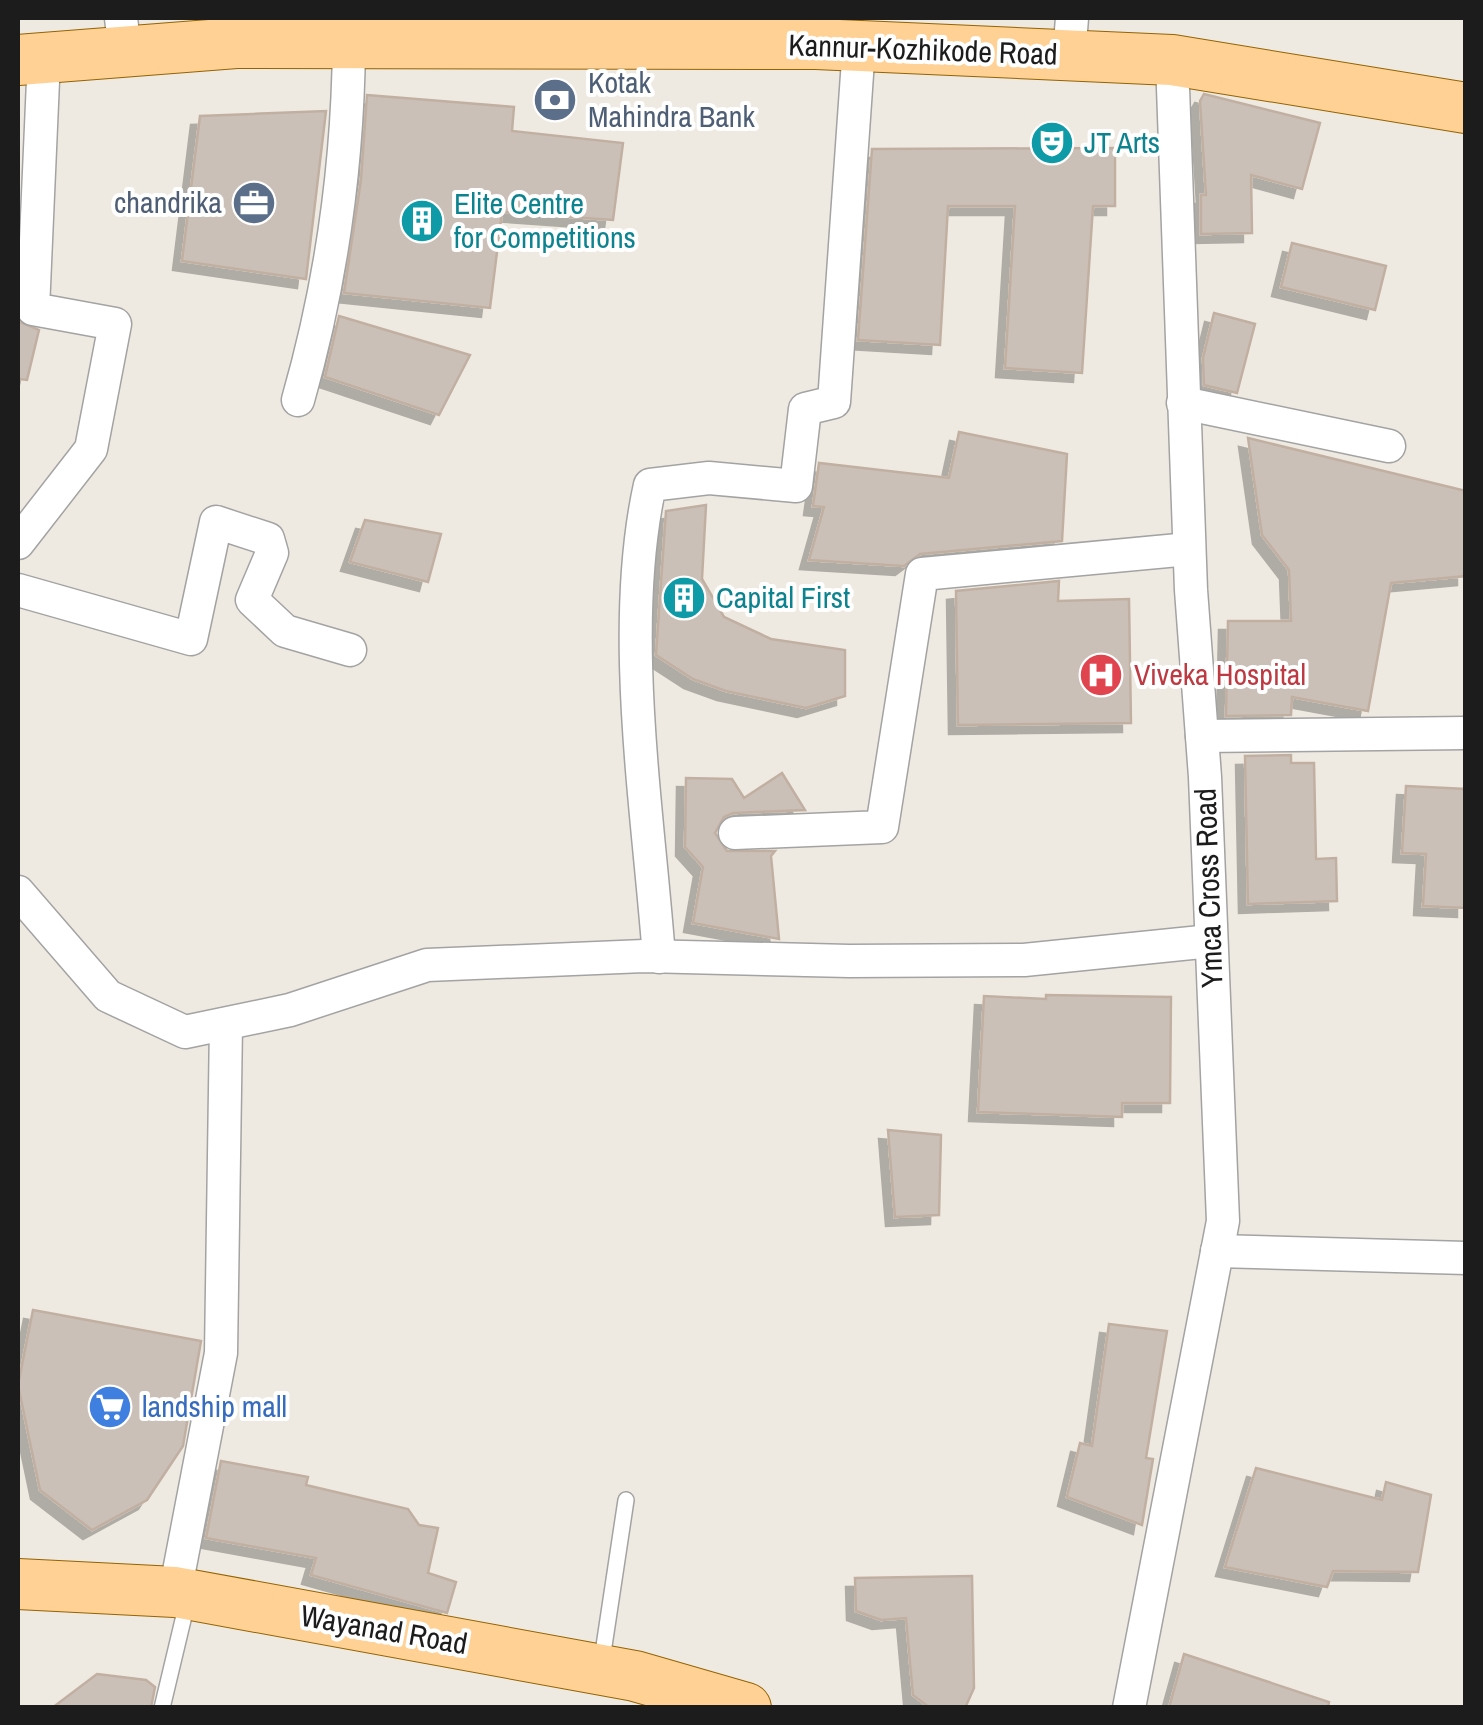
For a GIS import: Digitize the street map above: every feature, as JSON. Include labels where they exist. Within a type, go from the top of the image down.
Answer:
[{"type":"main road","name":"Kannur-Kozhikode Road","points":[[31,59],[123,34],[236,42],[348,43],[1070,36],[1172,60],[1466,108]]},
{"type":"main road","name":"Wayanad Road","points":[[18,1584],[182,1593],[600,1670],[746,1708]]},
{"type":"street","points":[[659,956],[638,695],[638,537],[650,485],[709,478],[796,486],[804,408],[834,402],[851,41]]},
{"type":"street","points":[[298,400],[318,332],[342,156],[348,43]]},
{"type":"street","points":[[18,543],[92,448],[115,324],[34,309],[31,59]]},
{"type":"street","name":"Ymca Cross Road","points":[[1129,1708],[1223,1220],[1202,736],[1189,549],[1172,60]]},
{"type":"street","points":[[1183,402],[1390,446]]},
{"type":"street","points":[[18,590],[190,639],[216,522],[268,539],[272,553],[252,600],[285,631],[350,650]]},
{"type":"street","points":[[735,832],[882,827],[922,574],[1189,549]]},
{"type":"street","points":[[1202,736],[1466,733]]},
{"type":"street","points":[[18,892],[108,996],[185,1032],[290,1010],[427,964],[659,956],[1024,960],[1211,941]]},
{"type":"street","points":[[182,1593],[221,1353],[226,1024]]},
{"type":"street","points":[[1217,1251],[1466,1258]]},
{"type":"lane","points":[[600,1670],[626,1500]]},
{"type":"lane","points":[[162,1708],[182,1593]]},
{"type":"building","points":[[1204,94],[1320,123],[1302,189],[1251,175],[1252,233],[1201,234],[1201,195],[1206,195],[1200,101]]},
{"type":"building","name":"Elite Centre for Competitions","points":[[367,95],[514,107],[512,131],[623,143],[613,220],[502,212],[490,308],[344,293],[361,180]]},
{"type":"building","name":"chandrika","points":[[326,111],[306,279],[182,261],[200,116]]},
{"type":"building","points":[[1115,148],[1115,206],[1093,206],[1082,373],[1005,368],[1015,206],[948,206],[940,345],[858,340],[872,149]]},
{"type":"building","points":[[1292,243],[1386,266],[1375,310],[1281,287]]},
{"type":"building","points":[[1214,313],[1255,324],[1237,393],[1204,385],[1203,358]]},
{"type":"building","points":[[339,316],[470,355],[439,415],[325,377]]},
{"type":"building","points":[[18,321],[39,330],[27,380],[18,379]]},
{"type":"building","points":[[959,432],[1067,454],[1062,541],[920,554],[904,566],[809,560],[824,507],[813,506],[819,463],[949,478]]},
{"type":"building","points":[[1248,438],[1466,491],[1466,576],[1391,583],[1368,711],[1292,697],[1291,715],[1226,716],[1228,621],[1291,621],[1289,570],[1262,535]]},
{"type":"building","name":"Capital First","points":[[706,505],[702,579],[724,617],[771,639],[845,650],[845,696],[806,708],[726,691],[693,679],[656,655],[666,511]]},
{"type":"building","points":[[365,520],[441,534],[428,582],[350,562]]},
{"type":"building","points":[[1059,581],[1058,601],[1129,599],[1131,723],[958,725],[956,591]]},
{"type":"building","points":[[1291,755],[1291,763],[1314,763],[1316,859],[1336,858],[1337,901],[1248,904],[1245,756]]},
{"type":"building","points":[[782,773],[805,810],[733,813],[724,817],[715,833],[727,851],[775,851],[771,856],[779,939],[693,923],[703,867],[685,847],[686,778],[732,779],[744,798]]},
{"type":"building","points":[[1406,786],[1466,789],[1466,908],[1423,906],[1426,854],[1402,853]]},
{"type":"building","points":[[1046,995],[1171,997],[1170,1103],[1122,1103],[1122,1117],[978,1112],[984,996],[1046,999]]},
{"type":"building","points":[[888,1130],[941,1135],[939,1215],[895,1217]]},
{"type":"building","name":"landship mall","points":[[33,1310],[201,1341],[183,1446],[147,1500],[92,1530],[40,1490],[18,1385]]},
{"type":"building","points":[[1109,1324],[1167,1331],[1146,1458],[1153,1459],[1142,1525],[1067,1497],[1080,1443],[1092,1446]]},
{"type":"building","points":[[221,1461],[308,1477],[306,1485],[408,1509],[419,1525],[438,1528],[428,1573],[456,1582],[447,1613],[311,1575],[316,1558],[206,1538]]},
{"type":"building","points":[[1256,1468],[1382,1500],[1386,1482],[1431,1495],[1418,1572],[1333,1571],[1327,1587],[1225,1567]]},
{"type":"building","points":[[972,1576],[974,1688],[965,1708],[930,1708],[913,1695],[906,1618],[881,1620],[856,1611],[855,1578]]},
{"type":"building","points":[[1184,1654],[1329,1702],[1328,1708],[1169,1708]]},
{"type":"building","points":[[97,1674],[146,1680],[155,1687],[151,1708],[52,1708]]},
{"type":"place","name":"Kotak Mahindra Bank","points":[[555,100]]},
{"type":"place","name":"JT Arts","points":[[1052,143]]},
{"type":"place","name":"chandrika","points":[[254,203]]},
{"type":"place","name":"Elite Centre for Competitions","points":[[422,221]]},
{"type":"place","name":"Capital First","points":[[684,598]]},
{"type":"place","name":"Viveka Hospital","points":[[1101,675]]},
{"type":"place","name":"landship mall","points":[[110,1407]]}]
